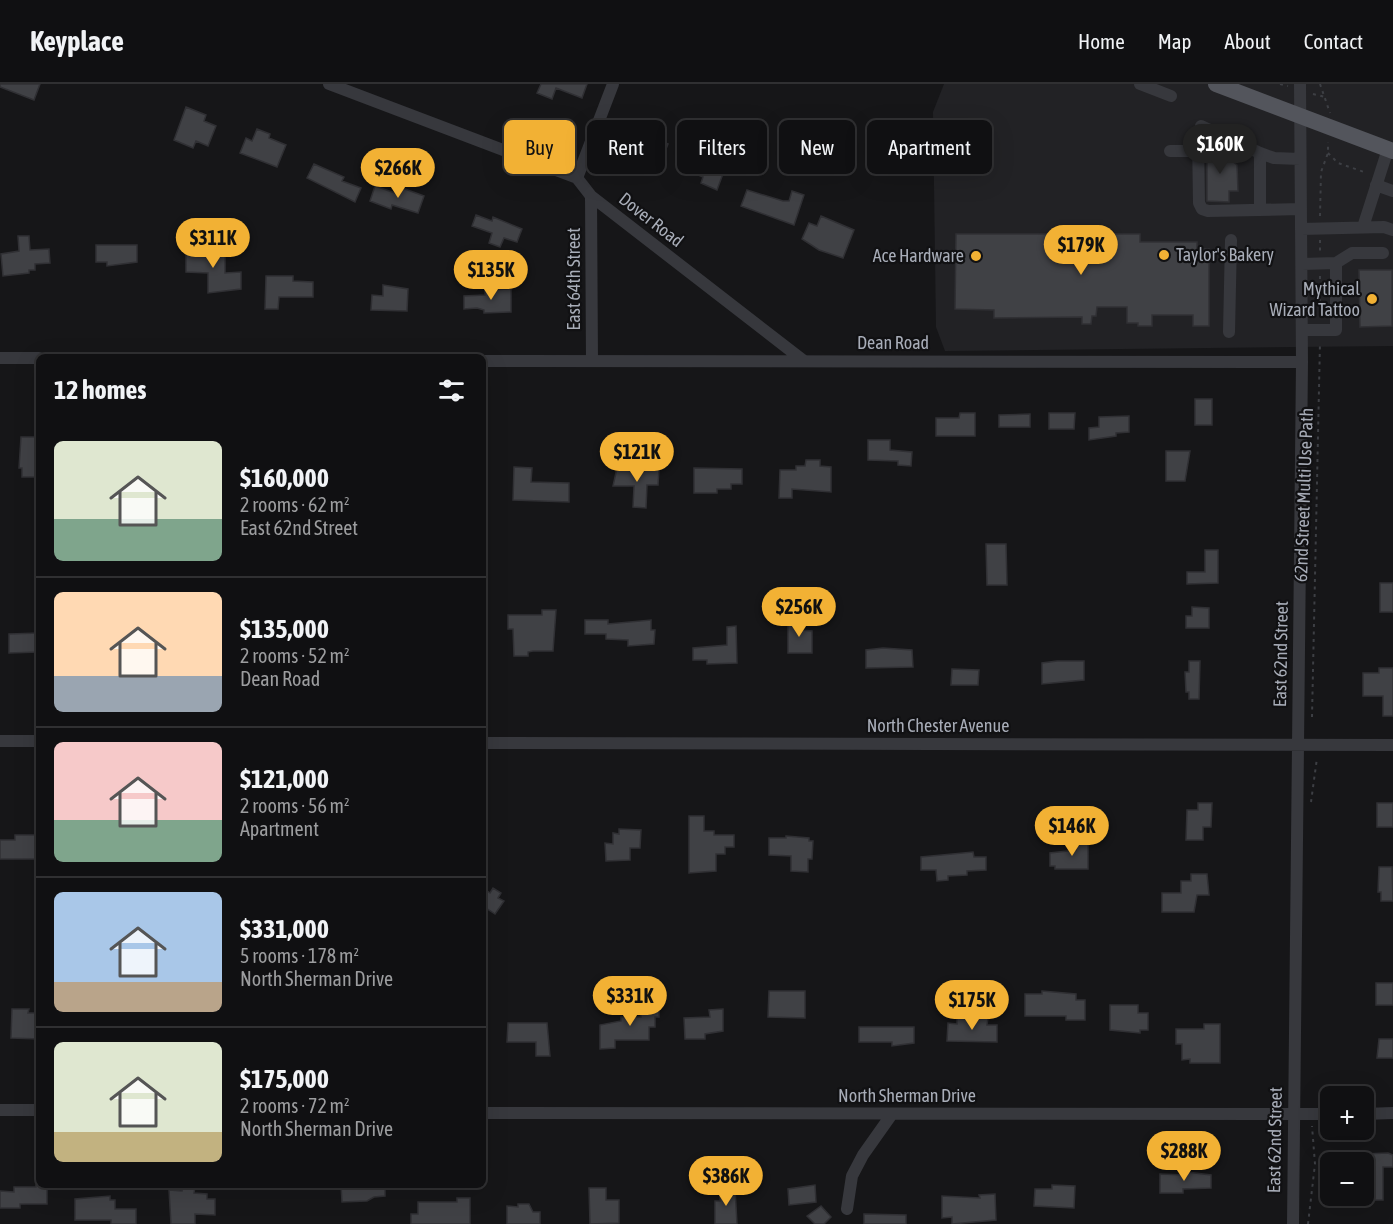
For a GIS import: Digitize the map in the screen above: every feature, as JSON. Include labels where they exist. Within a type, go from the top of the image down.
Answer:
[{"type":"main road","points":[[1216,84],[1300,118],[1390,150]]},
{"type":"street","points":[[329,84],[577,178],[613,84]]},
{"type":"street","points":[[1140,84],[1171,96]]},
{"type":"street","name":"East 62nd Street","points":[[1293,1224],[1302,362],[1300,84]]},
{"type":"street","points":[[1300,159],[1274,158],[1201,126],[1198,151],[1199,203],[1202,209],[1301,209]]},
{"type":"street","points":[[1363,227],[1374,180],[1390,150]]},
{"type":"street","points":[[1170,151],[1198,151]]},
{"type":"street","points":[[1260,153],[1260,210]]},
{"type":"street","name":"Dover Road","points":[[577,178],[591,196],[804,361]]},
{"type":"street","points":[[1374,180],[1393,191]]},
{"type":"street","name":"East 64th Street","points":[[591,196],[592,361]]},
{"type":"street","points":[[1301,229],[1384,227],[1393,230]]},
{"type":"street","points":[[1229,332],[1231,240]]},
{"type":"street","points":[[1302,264],[1336,263],[1352,253],[1383,253]]},
{"type":"street","points":[[1302,330],[1336,330],[1336,263]]},
{"type":"street","points":[[0,358],[36,358]]},
{"type":"street","name":"Dean Road","points":[[486,361],[1302,362]]},
{"type":"street","points":[[0,741],[36,741]]},
{"type":"street","name":"North Chester Avenue","points":[[486,743],[1393,745]]},
{"type":"street","points":[[0,1110],[36,1110]]},
{"type":"street","name":"North Sherman Drive","points":[[486,1113],[1320,1114]]},
{"type":"street","points":[[1374,1114],[1393,1113]]},
{"type":"street","points":[[847,1209],[852,1176],[863,1155],[892,1114]]},
{"type":"path","points":[[1320,84],[1330,108]]},
{"type":"path","points":[[1317,95],[1325,97]]},
{"type":"path","points":[[1328,153],[1338,163],[1374,180]]},
{"type":"path","name":"62nd Street Multi Use Path","points":[[1311,719],[1318,521],[1315,479],[1321,355]]},
{"type":"path","points":[[1308,1224],[1315,1164],[1311,1123]]},
{"type":"shaded area","points":[[944,84],[1393,84],[1393,346],[945,351],[936,327],[934,174],[992,174],[992,120],[933,120],[933,112]]},
{"type":"building","points":[[0,84],[40,84],[34,100],[0,87]]},
{"type":"building","points":[[541,84],[587,84],[582,98],[556,88],[552,99],[537,93]]},
{"type":"building","points":[[186,107],[206,115],[204,121],[216,126],[208,146],[196,141],[193,148],[174,140]]},
{"type":"building","points":[[257,129],[270,134],[269,138],[286,145],[277,167],[240,153],[246,138],[252,141]]},
{"type":"building","points":[[1207,138],[1237,165],[1238,191],[1229,191],[1229,202],[1207,201]]},
{"type":"building","points":[[314,164],[344,177],[342,181],[361,188],[355,202],[307,178]]},
{"type":"building","points":[[696,174],[723,174],[717,190],[701,183],[703,177]]},
{"type":"building","points":[[375,186],[395,193],[397,186],[424,196],[418,213],[392,205],[391,209],[370,201]]},
{"type":"building","points":[[747,190],[783,201],[789,201],[792,191],[804,195],[794,225],[741,206]]},
{"type":"building","points":[[476,215],[492,221],[493,217],[522,229],[517,242],[504,238],[500,247],[489,243],[492,233],[472,226]]},
{"type":"building","points":[[821,216],[854,230],[843,258],[819,250],[802,239],[809,223],[817,226]]},
{"type":"building","points":[[956,234],[1140,234],[1140,242],[1197,242],[1197,249],[1209,249],[1209,326],[1193,326],[1193,315],[1152,315],[1152,326],[1138,326],[1138,323],[1127,323],[1127,307],[1097,307],[1096,316],[1092,316],[1091,324],[1082,324],[1082,317],[994,318],[994,310],[955,309]]},
{"type":"building","points":[[18,236],[29,236],[30,250],[49,249],[50,263],[35,264],[35,270],[29,270],[29,273],[3,276],[1,254],[19,251]]},
{"type":"building","points":[[96,245],[137,245],[137,262],[107,266],[107,262],[96,262]]},
{"type":"building","points":[[191,245],[200,245],[200,251],[225,251],[225,273],[241,272],[241,289],[208,293],[208,273],[186,272],[186,251],[191,250]]},
{"type":"building","points":[[1359,270],[1392,270],[1392,326],[1360,327]]},
{"type":"building","points":[[266,276],[293,276],[293,281],[313,282],[313,297],[279,297],[278,309],[265,309]]},
{"type":"building","points":[[383,285],[408,289],[407,311],[371,310],[372,295],[383,296]]},
{"type":"building","points":[[511,289],[511,312],[484,313],[484,310],[477,308],[464,309],[464,296],[485,295],[485,290]]},
{"type":"building","points":[[1195,399],[1212,399],[1212,425],[1195,425]]},
{"type":"building","points":[[960,413],[975,413],[975,436],[936,436],[936,418],[959,418]]},
{"type":"building","points":[[1049,413],[1075,413],[1074,429],[1049,429]]},
{"type":"building","points":[[1030,414],[1030,427],[999,427],[999,415]]},
{"type":"building","points":[[1129,416],[1129,432],[1089,440],[1089,428],[1099,427],[1099,417]]},
{"type":"building","points":[[21,437],[36,437],[36,477],[22,477],[22,468],[19,468]]},
{"type":"building","points":[[868,440],[890,440],[890,450],[912,452],[911,466],[898,465],[898,461],[868,460]]},
{"type":"building","points":[[1166,451],[1190,451],[1185,481],[1166,481]]},
{"type":"building","points":[[806,460],[820,460],[820,466],[831,467],[831,492],[792,489],[792,498],[779,498],[780,470],[796,470],[796,466],[805,466]]},
{"type":"building","points":[[514,467],[532,468],[531,482],[569,483],[569,502],[513,500]]},
{"type":"building","points":[[617,468],[659,469],[658,485],[647,485],[646,508],[633,507],[634,486],[613,486]]},
{"type":"building","points":[[694,468],[742,469],[742,484],[731,484],[731,489],[717,489],[717,493],[694,493]]},
{"type":"building","points":[[986,544],[1006,544],[1007,585],[987,585]]},
{"type":"building","points":[[1205,550],[1218,550],[1218,583],[1187,584],[1187,572],[1205,572]]},
{"type":"building","points":[[1380,583],[1393,583],[1393,612],[1380,612]]},
{"type":"building","points":[[1192,607],[1209,608],[1209,628],[1186,628],[1186,616],[1192,616]]},
{"type":"building","points":[[542,610],[556,610],[553,651],[533,651],[528,652],[528,656],[514,656],[513,629],[508,629],[508,615],[542,615]]},
{"type":"building","points":[[788,618],[801,618],[801,630],[812,631],[812,653],[788,653]]},
{"type":"building","points":[[585,620],[608,620],[608,624],[651,620],[651,630],[655,630],[654,644],[628,646],[628,640],[606,639],[606,634],[585,634]]},
{"type":"building","points":[[736,626],[737,663],[707,664],[707,660],[693,660],[693,648],[727,645],[727,627]]},
{"type":"building","points":[[36,633],[36,652],[9,653],[9,634]]},
{"type":"building","points":[[883,648],[912,650],[913,667],[866,668],[866,650]]},
{"type":"building","points":[[1084,661],[1084,680],[1042,684],[1042,663]]},
{"type":"building","points":[[1189,661],[1200,661],[1199,699],[1189,699],[1189,692],[1186,692],[1185,672],[1189,672]]},
{"type":"building","points":[[1379,668],[1393,668],[1393,716],[1383,716],[1383,696],[1363,696],[1363,673],[1379,673]]},
{"type":"building","points":[[952,669],[979,670],[978,685],[951,685]]},
{"type":"building","points":[[1198,803],[1212,803],[1211,827],[1203,827],[1203,840],[1186,840],[1187,810],[1198,810]]},
{"type":"building","points":[[1377,803],[1393,803],[1393,827],[1377,827]]},
{"type":"building","points":[[689,816],[704,816],[704,831],[714,831],[714,835],[734,835],[734,847],[725,847],[725,854],[716,854],[716,871],[689,873]]},
{"type":"building","points":[[619,829],[641,830],[640,848],[630,848],[630,860],[606,861],[605,843],[613,844],[613,833],[619,834]]},
{"type":"building","points":[[15,835],[36,835],[36,859],[0,859],[0,840],[15,840]]},
{"type":"building","points":[[786,836],[809,838],[809,841],[813,841],[812,859],[808,859],[808,872],[791,871],[791,856],[769,855],[769,838],[786,838]]},
{"type":"building","points":[[1088,839],[1088,869],[1055,869],[1055,866],[1050,866],[1050,853],[1076,850],[1076,840]]},
{"type":"building","points":[[973,852],[974,857],[986,857],[986,870],[967,871],[967,875],[948,876],[948,880],[937,881],[936,870],[921,870],[921,857]]},
{"type":"building","points":[[1379,867],[1392,867],[1393,901],[1381,901],[1381,892],[1378,892]]},
{"type":"building","points":[[1191,874],[1207,874],[1209,895],[1197,895],[1194,912],[1162,912],[1162,893],[1181,893],[1181,881],[1191,881]]},
{"type":"building","points":[[493,888],[501,893],[498,898],[504,901],[495,914],[486,908],[486,890],[490,893]]},
{"type":"building","points":[[1376,983],[1393,983],[1393,1005],[1376,1005]]},
{"type":"building","points":[[769,991],[805,991],[805,1018],[768,1017]]},
{"type":"building","points":[[1042,991],[1076,994],[1076,1000],[1085,1000],[1085,1020],[1066,1020],[1066,1016],[1025,1016],[1025,994],[1042,994]]},
{"type":"building","points":[[641,1003],[659,1003],[659,1017],[655,1017],[655,1027],[649,1027],[649,1040],[615,1040],[615,1048],[600,1049],[600,1025],[621,1021],[621,1017],[641,1017]]},
{"type":"building","points":[[1110,1005],[1138,1005],[1138,1013],[1148,1013],[1148,1030],[1140,1030],[1140,1033],[1110,1030]]},
{"type":"building","points":[[12,1009],[29,1009],[28,1013],[36,1013],[36,1039],[11,1038]]},
{"type":"building","points":[[723,1009],[723,1031],[705,1034],[705,1039],[685,1039],[684,1018],[710,1017],[709,1010]]},
{"type":"building","points":[[957,1017],[988,1018],[987,1025],[997,1025],[997,1042],[947,1041],[948,1023],[957,1024]]},
{"type":"building","points":[[508,1023],[547,1023],[550,1056],[536,1056],[536,1042],[507,1042]]},
{"type":"building","points":[[1204,1024],[1220,1024],[1220,1063],[1190,1063],[1190,1059],[1182,1060],[1182,1044],[1176,1044],[1176,1029],[1204,1029]]},
{"type":"building","points":[[859,1027],[914,1027],[914,1043],[892,1046],[892,1042],[859,1042]]},
{"type":"building","points":[[1379,1039],[1393,1039],[1393,1058],[1377,1058]]},
{"type":"building","points":[[1374,1154],[1393,1155],[1393,1167],[1383,1167],[1383,1200],[1374,1200]]},
{"type":"building","points":[[1187,1172],[1211,1175],[1211,1188],[1183,1189],[1183,1193],[1160,1193],[1160,1174],[1187,1175]]},
{"type":"building","points":[[815,1185],[816,1202],[789,1205],[788,1189]]},
{"type":"building","points":[[1052,1185],[1075,1186],[1074,1208],[1034,1206],[1035,1189],[1052,1189]]},
{"type":"building","points":[[14,1187],[47,1188],[47,1204],[20,1204],[20,1208],[0,1208],[0,1191],[14,1192]]},
{"type":"building","points":[[183,1188],[195,1188],[194,1193],[207,1194],[207,1199],[215,1199],[215,1215],[195,1214],[195,1224],[171,1224],[169,1190],[182,1191]]},
{"type":"building","points":[[341,1188],[385,1188],[385,1196],[374,1197],[367,1201],[342,1202]]},
{"type":"building","points":[[589,1188],[606,1188],[606,1200],[619,1200],[619,1223],[590,1224]]},
{"type":"building","points":[[720,1188],[735,1188],[737,1224],[715,1224],[715,1201],[720,1201]]},
{"type":"building","points":[[995,1194],[996,1220],[952,1224],[952,1217],[942,1218],[942,1196],[980,1198],[979,1195]]},
{"type":"building","points":[[110,1196],[110,1200],[115,1200],[115,1209],[136,1209],[136,1224],[111,1224],[111,1220],[75,1220],[75,1199]]},
{"type":"building","points":[[457,1198],[470,1198],[470,1224],[411,1224],[411,1214],[418,1214],[418,1202],[457,1202]]},
{"type":"building","points":[[518,1204],[529,1204],[533,1212],[540,1212],[540,1224],[507,1224],[507,1206],[518,1207]]},
{"type":"building","points":[[821,1206],[831,1217],[824,1224],[815,1224],[807,1216]]},
{"type":"building","points":[[864,1214],[906,1215],[906,1224],[864,1224]]},
{"type":"place","name":"Taylor's Bakery","points":[[1164,255]]},
{"type":"place","name":"Ace Hardware","points":[[976,256]]},
{"type":"place","name":"Mythical Wizard Tattoo","points":[[1372,299]]}]
